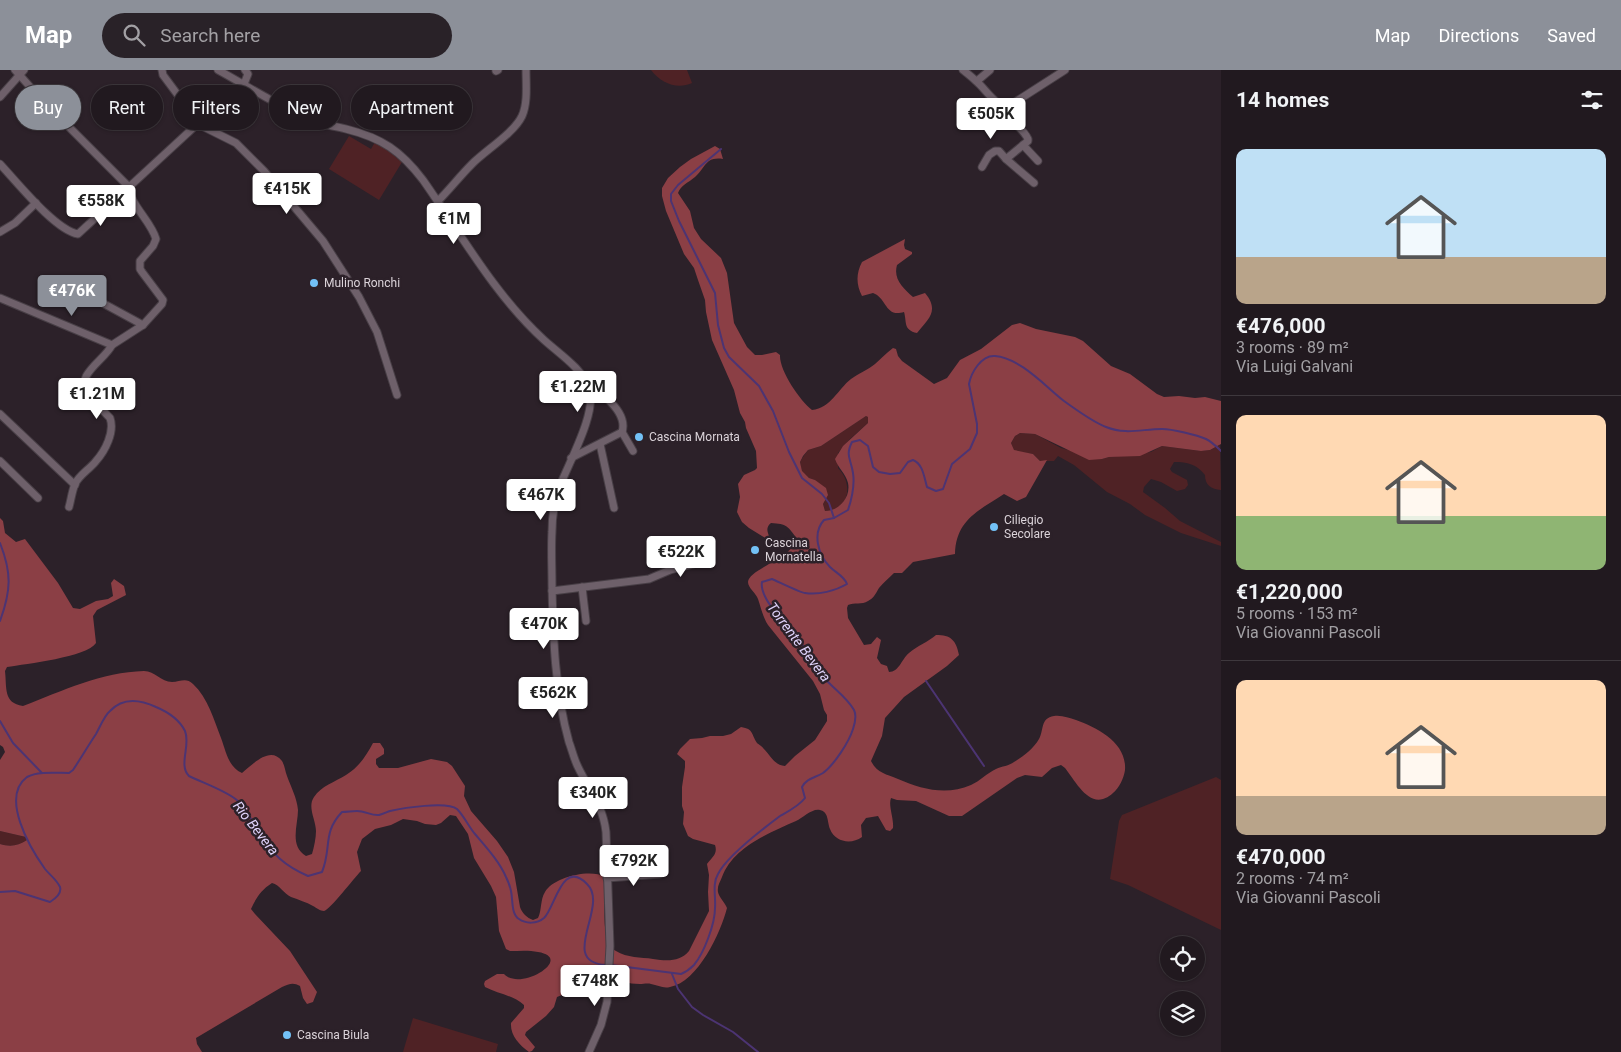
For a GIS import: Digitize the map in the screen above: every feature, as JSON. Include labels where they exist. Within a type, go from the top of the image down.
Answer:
[{"type":"street","points":[[162,70],[163,75],[173,89]]},
{"type":"street","points":[[218,70],[312,120],[359,132],[397,151],[411,164],[514,308],[535,332],[574,367],[589,387],[591,399],[590,414],[559,488],[553,510],[551,533],[557,676],[564,719],[575,760],[597,800],[604,818],[606,832],[609,974],[606,1011],[589,1052]]},
{"type":"street","points":[[244,84],[248,74],[245,70]]},
{"type":"street","points":[[438,201],[470,166],[514,128],[519,121],[523,113],[526,70]]},
{"type":"street","points":[[963,70],[977,81],[998,104],[1004,107],[1009,106],[1065,70]]},
{"type":"street","points":[[977,81],[990,70]]},
{"type":"street","points":[[0,97],[19,72],[41,99],[129,187],[132,197],[156,239],[153,246],[140,261],[140,269],[163,300],[162,304],[143,325],[112,345],[106,354],[87,373],[83,382],[84,390],[110,418],[112,423],[106,448],[75,485],[69,507]]},
{"type":"street","points":[[1004,107],[1005,112],[1028,137],[1028,141],[1006,159]]},
{"type":"street","points":[[0,164],[36,203],[63,228],[78,234],[191,130]]},
{"type":"street","points":[[211,130],[236,142],[264,171],[323,241],[354,289],[377,332],[397,395]]},
{"type":"street","points":[[1023,145],[1038,161]]},
{"type":"street","points":[[982,166],[988,155],[995,150],[999,151],[1034,183]]},
{"type":"street","points":[[0,232],[14,223],[36,203]]},
{"type":"street","points":[[48,282],[97,300],[143,325]]},
{"type":"street","points":[[0,298],[112,345]]},
{"type":"street","points":[[589,387],[598,392],[619,414],[624,424],[622,432],[633,451]]},
{"type":"street","points":[[0,414],[75,485]]},
{"type":"street","points":[[571,458],[622,432]]},
{"type":"street","points":[[600,444],[614,508]]},
{"type":"street","points":[[0,461],[38,498]]},
{"type":"street","points":[[552,591],[649,578],[676,568],[708,560]]},
{"type":"street","points":[[582,588],[586,621]]},
{"type":"street","points":[[607,878],[660,874]]},
{"type":"shaded area","points":[[651,70],[687,70],[692,83],[681,86],[670,84],[664,82]]},
{"type":"shaded area","points":[[349,136],[371,149],[375,142],[402,162],[379,200],[329,169]]},
{"type":"shaded area","points":[[715,146],[720,149],[723,159],[712,159],[709,161],[678,193],[690,211],[694,228],[701,239],[721,258],[727,273],[734,323],[747,347],[755,355],[776,352],[780,355],[783,369],[791,385],[812,410],[824,406],[846,383],[872,366],[893,348],[896,349],[902,361],[934,384],[947,378],[960,360],[981,349],[1012,325],[1020,323],[1036,329],[1075,337],[1083,341],[1111,366],[1130,374],[1164,397],[1205,397],[1221,401],[1221,444],[1210,450],[1201,451],[1162,446],[1140,456],[1089,460],[1035,434],[1020,433],[1015,436],[1011,443],[1014,450],[1033,454],[1040,461],[1047,460],[1026,497],[1017,501],[1004,494],[977,511],[964,525],[956,542],[955,554],[913,562],[902,573],[894,573],[870,600],[863,603],[850,604],[847,608],[848,618],[864,645],[871,644],[877,637],[881,640],[877,658],[881,664],[887,666],[889,672],[898,668],[906,656],[936,635],[952,639],[959,655],[904,697],[885,718],[882,736],[871,761],[879,771],[907,783],[934,790],[943,791],[962,788],[1021,757],[1037,743],[1046,719],[1060,716],[1093,727],[1116,744],[1124,760],[1125,770],[1117,788],[1105,798],[1098,800],[1091,798],[1085,794],[1061,765],[1052,768],[1042,777],[1025,775],[1017,778],[962,816],[949,816],[916,801],[891,798],[893,828],[890,831],[886,830],[878,816],[866,818],[861,825],[862,837],[853,841],[844,841],[832,833],[823,811],[811,812],[799,820],[753,842],[734,857],[727,866],[718,888],[718,892],[727,908],[720,930],[707,955],[690,976],[680,983],[665,988],[650,984],[628,983],[612,973],[608,973],[601,979],[593,976],[590,977],[582,984],[557,997],[554,1007],[526,1032],[525,1035],[535,1047],[529,1052],[516,1039],[511,1027],[511,1023],[524,1008],[524,1005],[515,999],[485,987],[484,984],[485,981],[497,974],[521,979],[532,977],[548,966],[551,961],[548,955],[535,951],[510,951],[506,949],[499,931],[496,897],[474,858],[468,834],[456,816],[450,815],[436,825],[403,819],[391,825],[375,829],[362,839],[357,852],[361,871],[324,911],[291,897],[272,883],[262,891],[251,909],[290,951],[317,992],[313,1002],[307,1004],[298,985],[291,984],[282,987],[196,1038],[202,1052],[0,1052],[0,844],[14,845],[27,840],[26,837],[0,831],[0,760],[5,752],[0,745],[0,518],[3,521],[5,533],[16,542],[25,539],[58,583],[73,608],[80,609],[96,601],[113,596],[111,583],[114,579],[124,586],[126,595],[97,610],[93,616],[96,643],[90,648],[69,656],[7,667],[5,671],[6,689],[12,702],[23,706],[82,683],[128,672],[148,671],[168,682],[185,680],[190,682],[207,702],[228,758],[237,770],[242,773],[261,758],[272,755],[282,761],[298,810],[296,841],[301,852],[306,856],[312,854],[315,840],[316,827],[311,805],[314,797],[324,787],[355,768],[365,757],[373,743],[380,743],[384,749],[384,754],[376,759],[376,764],[379,768],[398,768],[431,759],[447,762],[452,766],[465,786],[464,796],[471,811],[508,857],[514,872],[520,907],[527,917],[533,920],[538,918],[543,895],[556,882],[582,874],[599,874],[605,877],[605,928],[607,940],[612,948],[629,956],[663,960],[677,959],[689,951],[709,911],[709,875],[707,864],[714,855],[716,848],[715,845],[688,836],[683,824],[682,787],[685,761],[677,754],[680,749],[690,739],[723,736],[731,734],[741,727],[752,732],[757,743],[773,760],[785,766],[815,740],[827,721],[827,715],[820,694],[813,681],[768,625],[757,597],[748,584],[750,577],[787,552],[797,539],[787,526],[771,523],[767,531],[769,536],[767,539],[742,522],[737,512],[740,497],[738,484],[744,475],[757,468],[756,451],[740,413],[734,390],[712,340],[705,300],[694,268],[684,254],[666,211],[662,196],[662,188],[668,178],[691,159]],"holes":[[[866,416],[868,417],[868,423],[843,446],[835,459],[848,483],[846,498],[835,509],[825,511],[823,504],[828,495],[826,488],[809,478],[802,471],[800,462],[808,450],[821,446]]]},
{"type":"shaded area","points":[[905,239],[905,249],[912,252],[912,254],[897,265],[896,275],[902,287],[913,297],[925,293],[932,305],[931,315],[917,333],[909,330],[906,325],[904,312],[893,312],[878,295],[873,293],[862,296],[858,283],[862,262]]},
{"type":"shaded area","points":[[866,416],[869,417],[868,423],[838,453],[838,468],[846,481],[847,489],[844,502],[833,510],[825,511],[823,504],[825,501],[815,480],[802,472],[800,462],[808,450],[821,446]]},
{"type":"shaded area","points":[[1020,433],[1035,434],[1061,448],[1102,459],[1151,452],[1162,446],[1201,451],[1210,450],[1220,445],[1221,490],[1209,486],[1205,475],[1195,466],[1188,463],[1174,462],[1170,469],[1187,480],[1188,485],[1185,489],[1177,491],[1151,479],[1144,487],[1143,492],[1180,521],[1221,542],[1221,546],[1181,533],[1145,515],[1130,504],[1107,492],[1074,465],[1058,456],[1054,461],[1040,461],[1033,454],[1014,451],[1011,443],[1015,436]]},
{"type":"shaded area","points":[[1216,777],[1221,780],[1221,930],[1128,885],[1110,879],[1119,821],[1122,815]]},
{"type":"shaded area","points":[[0,831],[26,837],[27,840],[14,845],[0,844]]},
{"type":"shaded area","points":[[413,1018],[498,1044],[496,1052],[403,1052]]},
{"type":"waterway","points":[[721,149],[678,185],[671,194],[671,201],[715,293],[718,325],[724,348],[729,357],[759,386],[773,411],[789,452],[802,478],[822,494],[829,503],[834,518]]},
{"type":"waterway","name":"Torrente Bevera","points":[[611,965],[681,974],[692,966],[702,953],[711,930],[715,915],[715,882],[718,874],[737,851],[780,816],[803,801],[805,798],[802,787],[804,784],[823,773],[832,765],[851,734],[855,719],[852,706],[825,679],[804,647],[772,609],[762,590],[762,582],[772,579],[805,593],[827,592],[847,584],[822,556],[817,537],[820,525],[824,520],[834,518],[848,510],[854,478],[849,454],[852,442],[860,440],[868,446],[873,467],[879,472],[900,473],[908,462],[913,460],[919,464],[927,487],[936,491],[943,489],[952,464],[970,449],[977,433],[969,384],[972,375],[985,358],[995,356],[1023,367],[1068,404],[1106,427],[1120,431],[1162,429],[1178,431],[1206,439],[1221,451]]},
{"type":"waterway","points":[[0,543],[7,564],[9,582],[0,621]]},
{"type":"waterway","points":[[926,681],[984,766]]},
{"type":"waterway","name":"Rio Bevera","points":[[0,892],[15,891],[50,902],[58,896],[60,887],[32,849],[20,823],[16,797],[19,786],[31,775],[69,773],[76,766],[108,713],[121,703],[138,701],[165,711],[180,723],[185,731],[187,742],[184,761],[189,776],[238,801],[269,848],[293,868],[308,876],[322,872],[332,827],[342,812],[360,811],[379,815],[414,807],[435,805],[452,807],[460,812],[500,865],[510,887],[516,917],[522,921],[535,922],[544,918],[560,887],[571,877],[578,878],[587,884],[592,894],[593,906],[585,944],[586,954],[592,962],[606,965]]},
{"type":"waterway","points":[[0,721],[13,743],[42,773]]},
{"type":"waterway","points":[[672,974],[678,989],[692,1007],[733,1032],[758,1052]]},
{"type":"place","name":"Mulino Ronchi","points":[[314,283]]},
{"type":"place","name":"Cascina Mornata","points":[[639,437]]},
{"type":"place","name":"Ciliegio Secolare","points":[[994,527]]},
{"type":"place","name":"Cascina Mornatella","points":[[755,550]]},
{"type":"place","name":"Cascina Biula","points":[[287,1035]]}]
